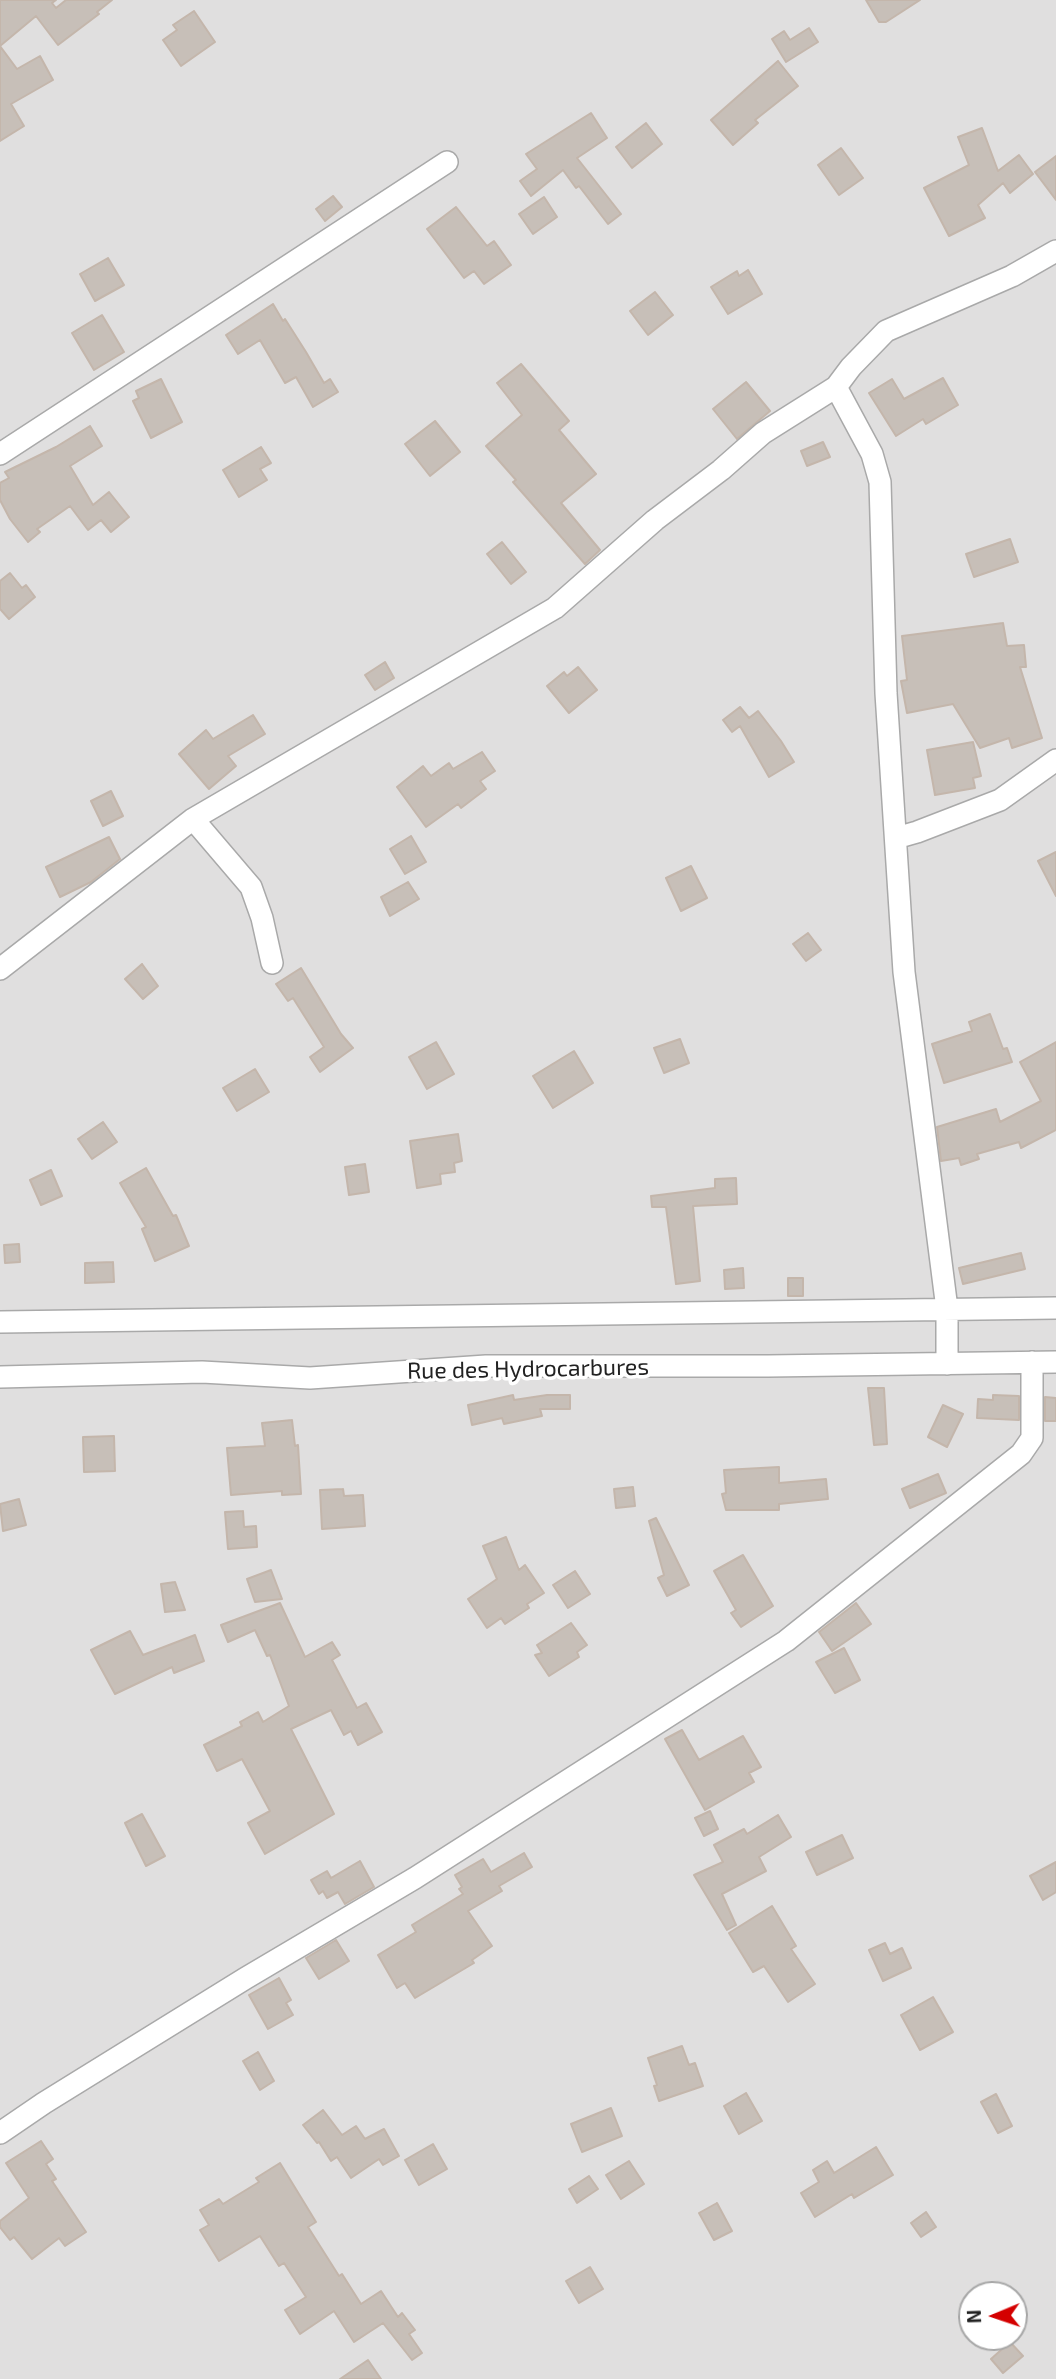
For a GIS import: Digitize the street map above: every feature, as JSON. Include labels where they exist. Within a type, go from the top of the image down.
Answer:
[{"type":"street","points":[[0,454],[447,162]]},
{"type":"street","points":[[0,969],[193,819],[555,608],[655,520],[721,470],[763,433],[836,387],[850,367],[886,331],[1012,276],[1056,251]]},
{"type":"street","points":[[836,387],[872,454],[880,482],[886,693],[904,972],[947,1309],[947,1364]]},
{"type":"street","points":[[896,838],[1000,800],[1056,760]]},
{"type":"street","points":[[193,819],[251,887],[262,918],[272,963]]},
{"type":"street","points":[[0,1322],[1056,1308]]},
{"type":"street","points":[[0,2133],[225,1991],[415,1878],[786,1641],[1021,1454],[1032,1438],[1032,1362]]},
{"type":"street","name":"Rue des Hydrocarbures","points":[[0,1377],[202,1372],[310,1378],[485,1366],[1056,1362]]},
{"type":"shaded area","points":[[0,0],[1056,0],[1056,2379],[0,2379]]},
{"type":"building","points":[[0,0],[56,0],[52,3],[56,8],[66,0],[112,0],[97,12],[99,14],[58,45],[36,16],[0,46]]},
{"type":"building","points":[[866,0],[920,0],[886,22],[879,22]]},
{"type":"building","points":[[194,11],[215,42],[181,66],[163,40],[177,30],[173,25]]},
{"type":"building","points":[[809,28],[818,42],[786,62],[772,39],[784,31],[790,40]]},
{"type":"building","points":[[0,46],[17,69],[40,56],[53,80],[11,104],[24,126],[0,141]]},
{"type":"building","points":[[778,61],[798,86],[755,120],[758,123],[733,145],[711,120]]},
{"type":"building","points":[[591,113],[607,138],[577,158],[621,214],[608,224],[563,170],[531,196],[520,181],[537,169],[526,154]]},
{"type":"building","points":[[646,123],[662,144],[632,168],[616,147]]},
{"type":"building","points":[[982,128],[998,171],[1019,155],[1033,174],[1010,193],[1003,183],[978,205],[985,218],[949,236],[924,188],[969,165],[958,137]]},
{"type":"building","points":[[841,148],[863,178],[839,195],[818,165]]},
{"type":"building","points":[[1056,156],[1056,200],[1035,172]]},
{"type":"building","points":[[333,196],[342,207],[325,221],[316,209]]},
{"type":"building","points":[[544,197],[557,217],[533,234],[519,214]]},
{"type":"building","points":[[456,207],[487,246],[494,241],[511,265],[484,284],[474,271],[464,278],[427,229]]},
{"type":"building","points":[[108,258],[124,285],[95,301],[80,274]]},
{"type":"building","points":[[748,270],[762,294],[728,314],[711,287],[737,271],[739,276]]},
{"type":"building","points":[[655,292],[673,315],[648,335],[630,311]]},
{"type":"building","points":[[273,304],[324,383],[330,379],[338,392],[313,407],[296,377],[285,383],[260,340],[238,354],[226,335]]},
{"type":"building","points":[[102,315],[124,352],[94,370],[72,333]]},
{"type":"building","points":[[521,364],[569,421],[559,430],[596,474],[561,503],[600,550],[585,564],[513,482],[516,480],[486,446],[522,415],[497,383]]},
{"type":"building","points":[[943,378],[958,405],[926,424],[923,419],[896,436],[869,393],[892,379],[904,399]]},
{"type":"building","points":[[161,379],[182,422],[151,438],[133,401],[139,398],[136,391]]},
{"type":"building","points":[[746,382],[770,411],[737,439],[713,409]]},
{"type":"building","points":[[435,421],[460,452],[430,476],[405,444]]},
{"type":"building","points":[[90,426],[102,446],[70,466],[93,505],[109,492],[129,517],[111,532],[101,520],[88,530],[70,506],[37,529],[40,532],[28,542],[10,519],[0,500],[0,483],[9,478],[5,472],[56,447]]},
{"type":"building","points":[[823,442],[830,457],[807,466],[801,451]]},
{"type":"building","points":[[261,447],[271,463],[260,469],[267,480],[239,497],[223,470]]},
{"type":"building","points":[[1010,539],[1018,562],[974,577],[966,554]]},
{"type":"building","points":[[502,542],[526,572],[511,584],[487,554]]},
{"type":"building","points":[[10,573],[22,588],[26,585],[35,597],[9,619],[0,609],[0,581]]},
{"type":"building","points":[[1003,623],[1007,646],[1024,645],[1026,667],[1020,667],[1042,738],[1012,748],[1009,738],[980,748],[953,704],[907,713],[901,681],[907,680],[902,636]]},
{"type":"building","points":[[385,662],[394,678],[375,690],[365,675]]},
{"type":"building","points":[[578,667],[597,690],[569,713],[547,686],[564,672],[567,676]]},
{"type":"building","points":[[740,707],[749,718],[758,711],[794,762],[769,777],[740,726],[732,732],[723,720]]},
{"type":"building","points":[[253,715],[265,734],[228,756],[236,766],[209,789],[179,754],[206,730],[213,739]]},
{"type":"building","points":[[973,742],[981,776],[973,778],[975,788],[935,795],[927,750]]},
{"type":"building","points":[[482,752],[495,771],[480,781],[486,789],[461,808],[458,804],[426,827],[397,787],[423,766],[431,776],[449,763],[453,769]]},
{"type":"building","points":[[111,791],[123,816],[103,826],[91,801]]},
{"type":"building","points":[[411,836],[426,862],[405,874],[390,849]]},
{"type":"building","points":[[109,837],[120,859],[91,882],[60,897],[46,867]]},
{"type":"building","points":[[1056,852],[1056,896],[1038,861]]},
{"type":"building","points":[[691,866],[707,898],[681,911],[666,878]]},
{"type":"building","points":[[408,882],[419,899],[390,916],[381,897]]},
{"type":"building","points":[[808,933],[821,950],[806,961],[793,944]]},
{"type":"building","points":[[142,964],[158,986],[143,999],[125,979]]},
{"type":"building","points":[[301,968],[341,1034],[353,1048],[320,1072],[310,1057],[324,1047],[293,998],[288,1001],[276,984]]},
{"type":"building","points":[[990,1014],[1003,1049],[1007,1048],[1012,1062],[944,1083],[932,1044],[972,1031],[969,1022]]},
{"type":"building","points":[[680,1039],[689,1063],[664,1073],[654,1048]]},
{"type":"building","points":[[436,1042],[454,1074],[427,1089],[409,1057]]},
{"type":"building","points":[[1056,1042],[1056,1130],[1021,1148],[1019,1142],[977,1154],[979,1159],[961,1165],[959,1158],[941,1161],[937,1127],[996,1109],[1000,1122],[1041,1101],[1020,1062]]},
{"type":"building","points":[[574,1051],[593,1083],[553,1108],[533,1076]]},
{"type":"building","points":[[255,1069],[269,1092],[237,1111],[223,1088]]},
{"type":"building","points":[[103,1122],[117,1142],[92,1159],[78,1139]]},
{"type":"building","points":[[458,1134],[462,1161],[454,1163],[455,1172],[440,1174],[441,1184],[417,1188],[410,1141]]},
{"type":"building","points":[[365,1164],[369,1192],[349,1195],[345,1167]]},
{"type":"building","points":[[146,1168],[173,1216],[176,1215],[189,1246],[155,1261],[142,1229],[146,1227],[120,1183]]},
{"type":"building","points":[[51,1170],[62,1196],[41,1205],[30,1180]]},
{"type":"building","points":[[736,1178],[737,1204],[693,1206],[700,1281],[676,1284],[666,1207],[652,1207],[651,1196],[715,1188],[715,1179]]},
{"type":"building","points":[[19,1244],[20,1262],[5,1263],[4,1245]]},
{"type":"building","points":[[1021,1253],[1025,1269],[963,1284],[959,1268]]},
{"type":"building","points":[[113,1262],[114,1282],[85,1283],[85,1263]]},
{"type":"building","points":[[743,1268],[744,1288],[725,1289],[724,1270]]},
{"type":"building","points":[[788,1278],[803,1278],[803,1296],[788,1296]]},
{"type":"building","points":[[868,1388],[884,1388],[887,1444],[874,1445]]},
{"type":"building","points":[[513,1395],[514,1400],[570,1395],[570,1409],[540,1409],[542,1416],[504,1424],[502,1418],[472,1425],[468,1405]]},
{"type":"building","points":[[993,1395],[1019,1396],[1019,1420],[977,1418],[978,1399],[993,1400]]},
{"type":"building","points":[[1045,1397],[1056,1398],[1056,1421],[1045,1421]]},
{"type":"building","points":[[943,1405],[963,1414],[947,1447],[928,1437]]},
{"type":"building","points":[[292,1420],[295,1446],[298,1445],[301,1494],[282,1495],[282,1491],[231,1495],[227,1448],[265,1446],[262,1423]]},
{"type":"building","points":[[114,1436],[115,1471],[84,1472],[83,1437]]},
{"type":"building","points":[[779,1467],[779,1483],[826,1479],[828,1499],[779,1504],[779,1510],[726,1510],[722,1494],[726,1493],[724,1470]]},
{"type":"building","points":[[938,1474],[946,1493],[910,1508],[902,1489]]},
{"type":"building","points":[[633,1487],[635,1506],[616,1508],[614,1489]]},
{"type":"building","points":[[343,1489],[344,1496],[363,1495],[365,1526],[322,1529],[320,1490]]},
{"type":"building","points":[[19,1499],[26,1525],[3,1531],[0,1504]]},
{"type":"building","points":[[243,1511],[244,1527],[256,1526],[257,1547],[228,1549],[225,1512]]},
{"type":"building","points":[[656,1518],[689,1585],[667,1596],[658,1578],[664,1575],[649,1521]]},
{"type":"building","points":[[506,1537],[519,1570],[525,1565],[544,1593],[527,1604],[529,1608],[505,1624],[501,1618],[487,1628],[468,1599],[497,1579],[483,1546]]},
{"type":"building","points":[[743,1555],[773,1606],[741,1627],[731,1613],[736,1610],[714,1571]]},
{"type":"building","points":[[271,1570],[282,1599],[255,1602],[247,1579]]},
{"type":"building","points":[[575,1571],[590,1594],[568,1608],[553,1585]]},
{"type":"building","points":[[175,1582],[185,1610],[165,1612],[161,1584]]},
{"type":"building","points":[[280,1603],[305,1657],[332,1642],[340,1655],[332,1660],[357,1708],[366,1703],[382,1732],[358,1745],[351,1731],[344,1735],[331,1710],[291,1729],[334,1814],[265,1854],[248,1823],[270,1811],[242,1759],[217,1771],[204,1745],[242,1726],[240,1722],[258,1712],[263,1722],[289,1706],[270,1655],[267,1656],[255,1630],[228,1642],[221,1625]]},
{"type":"building","points":[[856,1603],[871,1624],[832,1651],[819,1632]]},
{"type":"building","points":[[571,1623],[587,1645],[577,1652],[579,1657],[549,1676],[535,1655],[542,1653],[537,1645]]},
{"type":"building","points":[[130,1631],[143,1655],[195,1635],[204,1661],[174,1673],[172,1667],[115,1694],[91,1650]]},
{"type":"building","points":[[844,1648],[860,1680],[835,1693],[816,1662]]},
{"type":"building","points":[[682,1730],[699,1760],[743,1736],[761,1767],[749,1773],[754,1782],[705,1810],[665,1739]]},
{"type":"building","points":[[710,1811],[718,1829],[704,1836],[695,1818]]},
{"type":"building","points":[[142,1814],[165,1856],[146,1866],[125,1823]]},
{"type":"building","points":[[778,1815],[791,1837],[759,1857],[766,1871],[722,1894],[736,1925],[727,1930],[694,1875],[723,1862],[714,1845],[744,1829],[747,1834]]},
{"type":"building","points":[[842,1835],[853,1858],[817,1875],[806,1852]]},
{"type":"building","points":[[524,1853],[532,1867],[499,1886],[502,1891],[468,1911],[492,1946],[472,1960],[474,1963],[415,1998],[405,1983],[397,1988],[378,1955],[416,1932],[412,1925],[463,1894],[455,1875],[483,1859],[491,1872]]},
{"type":"building","points":[[360,1861],[374,1887],[345,1904],[338,1892],[327,1898],[323,1891],[319,1894],[311,1880],[327,1871],[331,1878]]},
{"type":"building","points":[[1056,1862],[1056,1892],[1043,1900],[1030,1876]]},
{"type":"building","points":[[772,1906],[796,1946],[791,1949],[815,1984],[788,2002],[764,1966],[753,1972],[729,1933]]},
{"type":"building","points":[[336,1940],[349,1961],[319,1979],[306,1958]]},
{"type":"building","points":[[885,1943],[890,1954],[902,1948],[911,1968],[883,1981],[869,1950]]},
{"type":"building","points":[[279,1978],[291,2000],[286,2003],[293,2015],[268,2029],[249,1995]]},
{"type":"building","points":[[933,1997],[953,2032],[920,2050],[901,2015]]},
{"type":"building","points":[[682,2046],[689,2065],[695,2063],[703,2086],[659,2101],[648,2058]]},
{"type":"building","points":[[258,2052],[274,2081],[260,2090],[243,2061]]},
{"type":"building","points":[[746,2093],[762,2121],[739,2134],[724,2106]]},
{"type":"building","points":[[996,2094],[1012,2126],[998,2133],[981,2102]]},
{"type":"building","points":[[611,2108],[622,2136],[582,2152],[571,2124]]},
{"type":"building","points":[[323,2110],[342,2135],[356,2126],[365,2139],[384,2129],[399,2156],[383,2165],[379,2159],[351,2178],[337,2157],[331,2161],[319,2142],[317,2143],[303,2125]]},
{"type":"building","points":[[41,2141],[53,2159],[46,2164],[56,2179],[52,2181],[86,2232],[65,2246],[59,2238],[32,2259],[14,2237],[10,2240],[0,2227],[0,2221],[29,2198],[6,2163]]},
{"type":"building","points":[[433,2144],[447,2169],[419,2185],[405,2160]]},
{"type":"building","points":[[876,2147],[893,2175],[854,2198],[852,2194],[815,2217],[801,2193],[819,2182],[813,2170],[827,2161],[834,2173]]},
{"type":"building","points":[[629,2161],[644,2184],[621,2199],[606,2175]]},
{"type":"building","points":[[280,2163],[316,2222],[308,2227],[339,2276],[342,2274],[361,2304],[381,2291],[398,2317],[402,2313],[415,2330],[409,2334],[422,2353],[412,2360],[383,2323],[354,2342],[334,2311],[300,2334],[285,2310],[306,2297],[284,2263],[279,2266],[260,2236],[219,2261],[200,2230],[209,2225],[200,2210],[219,2199],[223,2204],[259,2182],[256,2178]]},
{"type":"building","points":[[589,2176],[598,2189],[577,2203],[569,2189]]},
{"type":"building","points":[[717,2203],[732,2231],[714,2240],[699,2213]]},
{"type":"building","points":[[926,2212],[936,2227],[921,2237],[911,2223]]},
{"type":"building","points":[[590,2267],[603,2289],[579,2303],[566,2281]]},
{"type":"building","points":[[1000,2351],[1018,2351],[1023,2356],[1003,2373],[991,2359]]},
{"type":"building","points":[[368,2360],[381,2379],[340,2379]]}]
